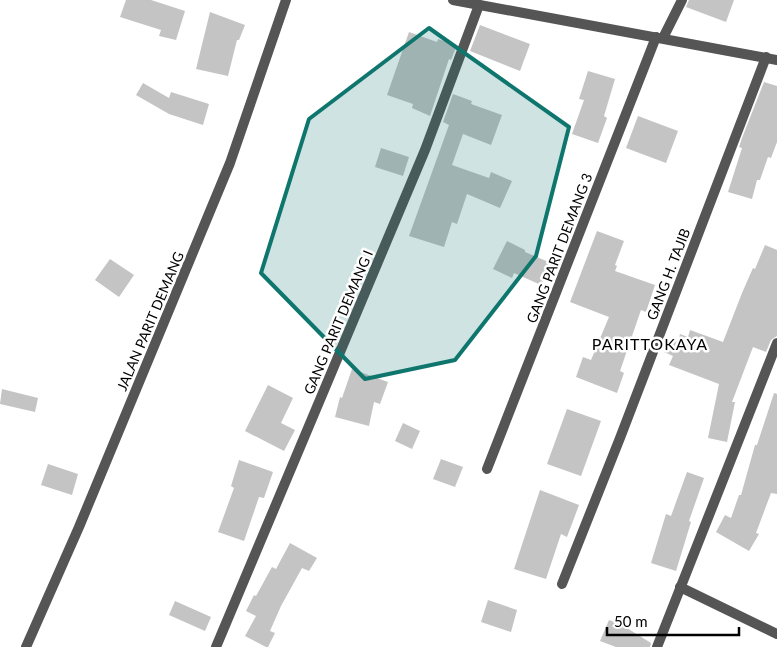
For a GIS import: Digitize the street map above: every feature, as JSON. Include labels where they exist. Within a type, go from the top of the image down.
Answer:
[{"type":"street","name":"JALAN PARIT DEMANG","points":[[26,647],[79,527],[230,162],[286,0]]},
{"type":"street","points":[[453,0],[773,57]]},
{"type":"street","name":"GANG PARIT DEMANG 3","points":[[487,469],[659,38],[682,0]]},
{"type":"street","name":"GANG PARIT DEMANG I","points":[[216,647],[425,150],[479,5]]},
{"type":"street","name":"GANG H. TAJIB","points":[[562,584],[773,57]]},
{"type":"street","points":[[657,647],[777,344]]},
{"type":"street","points":[[680,587],[777,634]]},
{"type":"highlighted area","points":[[429,28],[569,127],[536,256],[455,360],[365,379],[261,273],[309,119]]},
{"type":"building","points":[[126,0],[151,0],[185,11],[176,40],[159,36],[161,30],[120,17]]},
{"type":"building","points":[[689,0],[734,0],[726,22],[686,7]]},
{"type":"building","points":[[210,12],[245,25],[239,40],[237,40],[228,76],[196,69]]},
{"type":"building","points":[[480,25],[530,44],[520,71],[470,51]]},
{"type":"building","points":[[409,32],[437,42],[438,39],[457,45],[451,60],[449,59],[430,116],[412,108],[413,104],[387,95]]},
{"type":"building","points":[[588,71],[615,79],[604,116],[607,118],[598,143],[572,134],[584,100],[579,99]]},
{"type":"building","points":[[764,82],[777,86],[777,142],[771,158],[768,157],[760,180],[757,180],[752,199],[728,192],[742,148],[739,147]]},
{"type":"building","points":[[143,83],[169,98],[171,92],[209,104],[203,125],[169,114],[136,95]]},
{"type":"building","points":[[453,94],[472,101],[471,104],[502,115],[491,145],[463,134],[452,165],[489,178],[491,172],[512,181],[500,208],[467,194],[457,224],[452,222],[444,247],[409,236],[449,125],[443,122]]},
{"type":"building","points":[[638,116],[678,131],[666,163],[626,148]]},
{"type":"building","points":[[381,148],[409,157],[403,176],[375,167]]},
{"type":"building","points":[[597,231],[624,241],[615,265],[617,266],[615,271],[655,285],[646,312],[641,310],[620,371],[624,373],[617,393],[576,377],[583,357],[591,360],[609,317],[570,302]]},
{"type":"building","points":[[507,241],[525,250],[525,252],[551,263],[541,285],[514,273],[512,278],[493,269]]},
{"type":"building","points":[[765,245],[777,250],[777,336],[771,340],[766,352],[753,347],[732,402],[735,402],[727,442],[708,438],[719,384],[669,365],[673,356],[664,352],[669,339],[678,342],[680,334],[688,337],[690,330],[723,342],[742,293]]},
{"type":"building","points":[[110,259],[134,275],[119,297],[95,280]]},
{"type":"building","points":[[352,369],[388,382],[380,404],[374,402],[369,426],[335,417],[340,397],[342,398]]},
{"type":"building","points":[[268,385],[293,398],[281,423],[295,430],[284,451],[245,431]]},
{"type":"building","points":[[2,389],[38,398],[35,412],[0,404]]},
{"type":"building","points":[[774,393],[777,394],[777,494],[771,493],[756,533],[759,534],[749,551],[716,532],[725,515],[731,518],[739,495],[741,495],[755,445],[757,445]]},
{"type":"building","points":[[567,409],[601,421],[581,476],[547,464]]},
{"type":"building","points":[[403,423],[420,431],[412,449],[395,441]]},
{"type":"building","points":[[441,459],[463,467],[455,487],[433,479]]},
{"type":"building","points":[[239,460],[273,472],[264,498],[259,497],[244,541],[218,532],[234,488],[231,486]]},
{"type":"building","points":[[48,464],[78,474],[72,495],[41,485]]},
{"type":"building","points":[[687,472],[704,478],[689,521],[691,522],[676,571],[651,563],[666,514],[671,516]]},
{"type":"building","points":[[540,490],[579,505],[567,537],[561,534],[546,579],[514,569]]},
{"type":"building","points":[[290,543],[317,558],[309,571],[302,568],[281,606],[270,631],[275,633],[268,647],[266,647],[245,636],[256,616],[246,611],[272,567],[276,569]]},
{"type":"building","points":[[488,600],[517,610],[511,632],[481,622]]},
{"type":"building","points":[[175,601],[211,617],[205,631],[169,615]]},
{"type":"building","points":[[609,620],[622,625],[651,643],[650,647],[616,647],[600,641]]},
{"type":"district","name":"PARITTOKAYA","points":[[650,343]]}]
